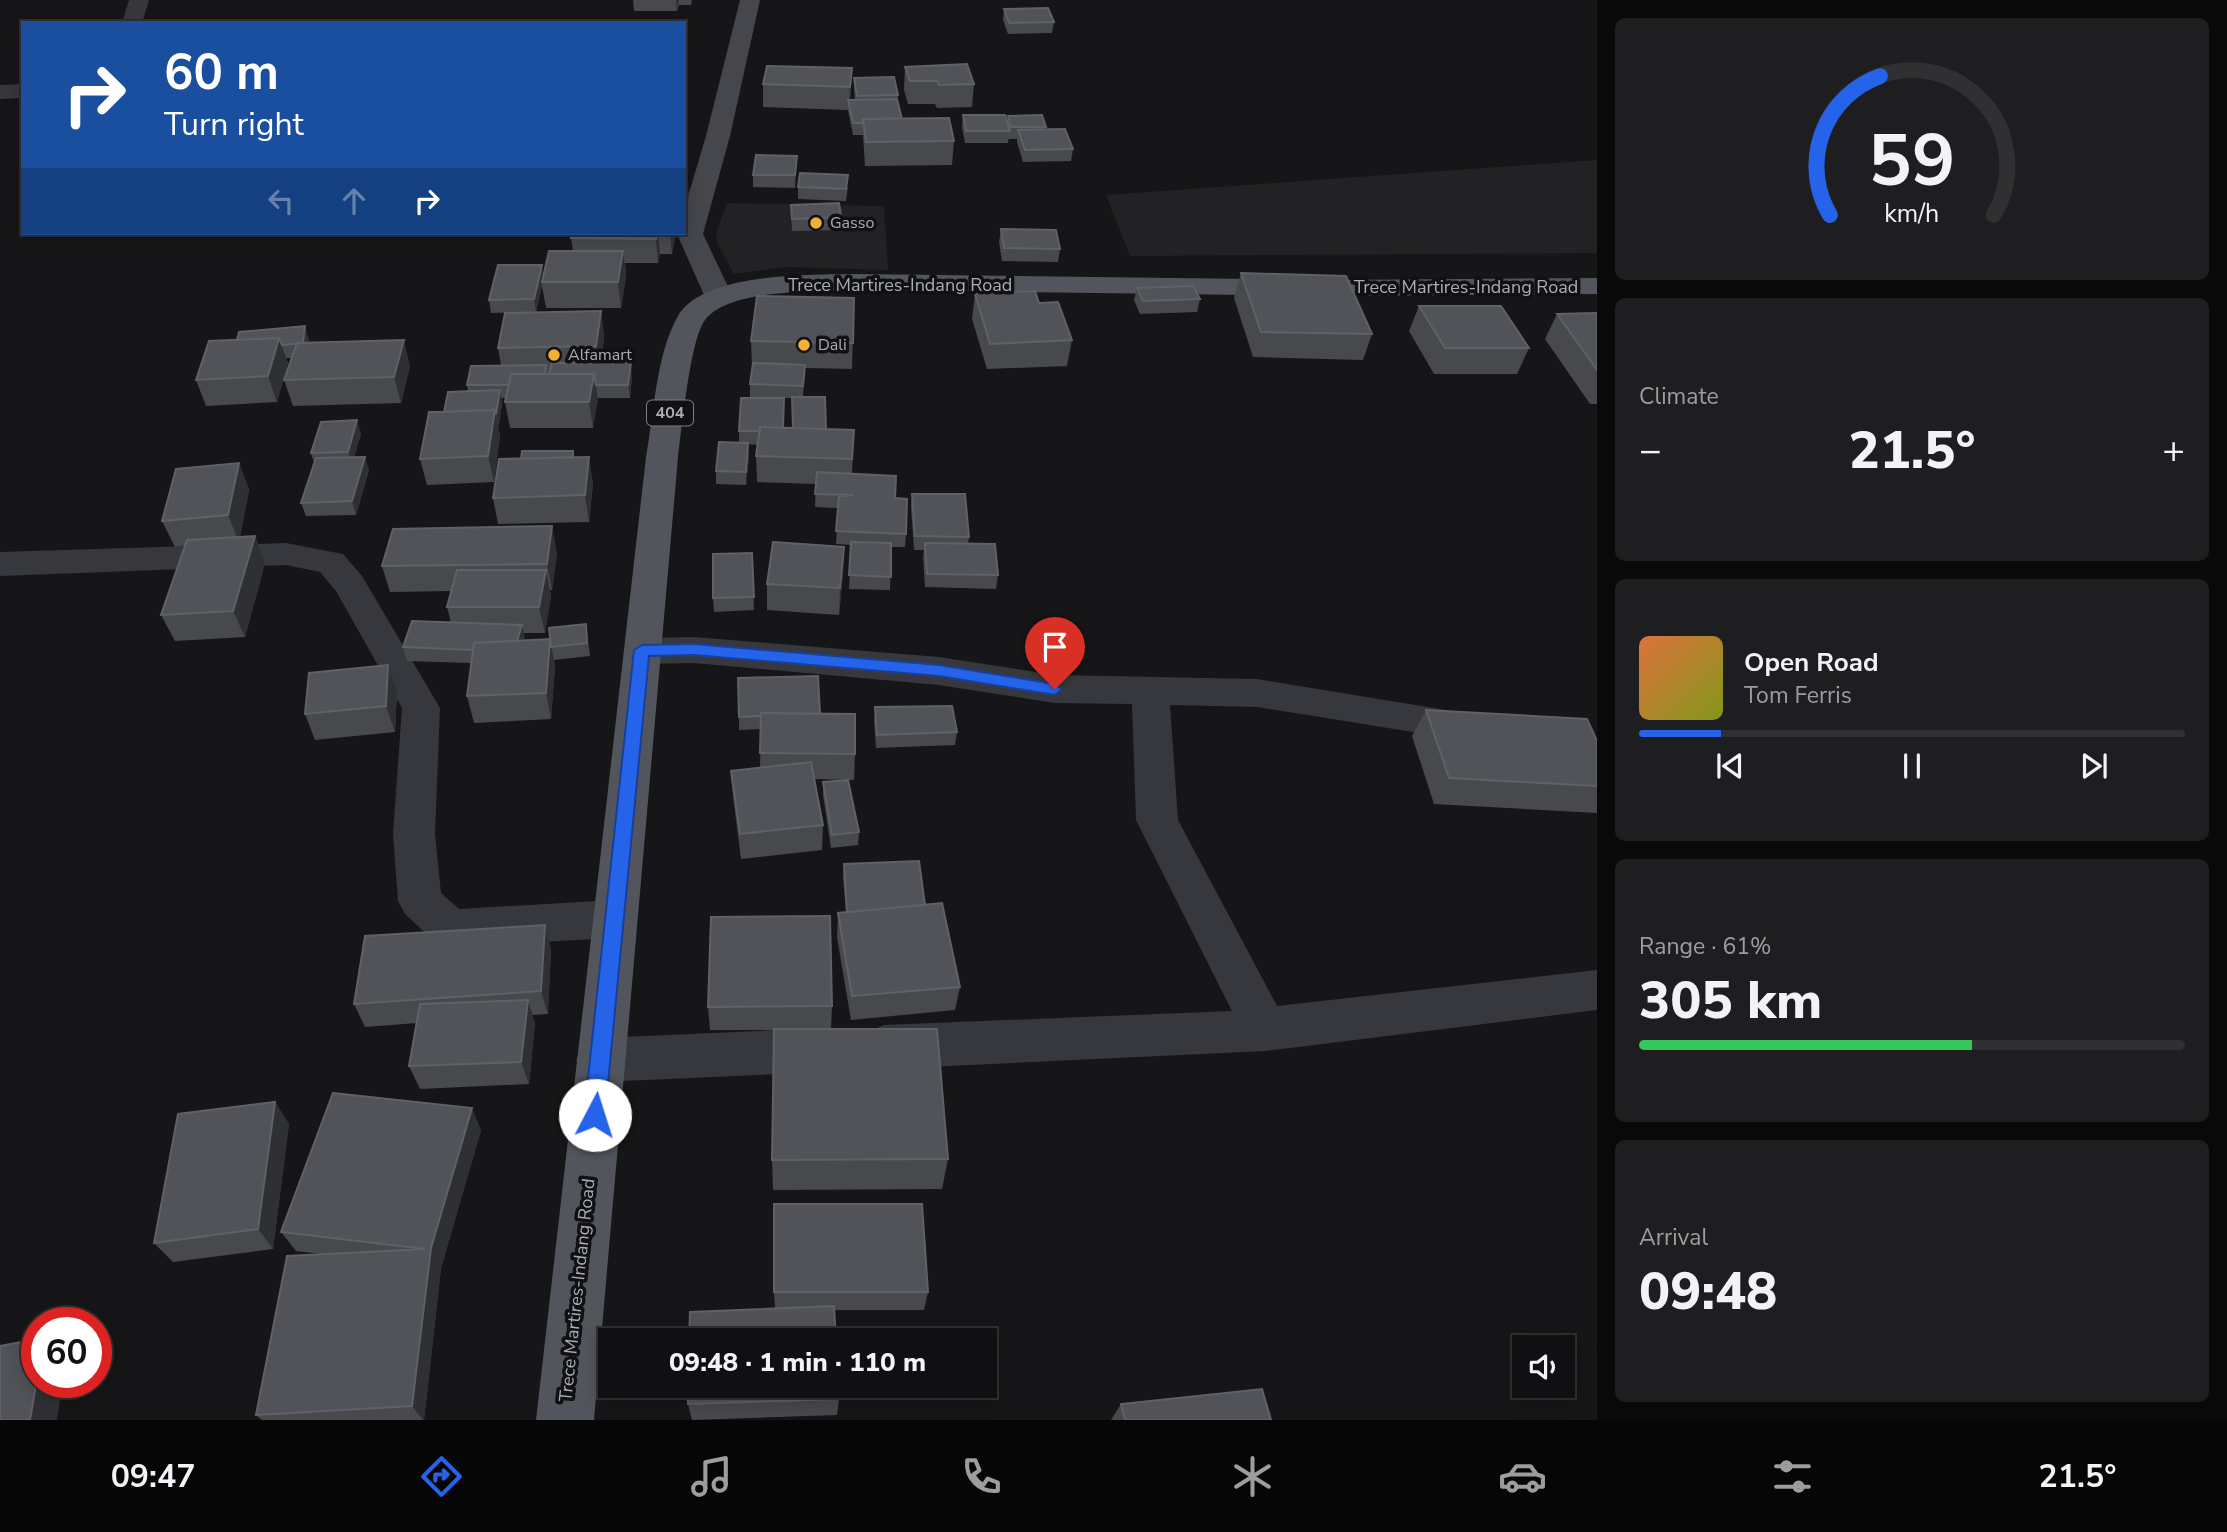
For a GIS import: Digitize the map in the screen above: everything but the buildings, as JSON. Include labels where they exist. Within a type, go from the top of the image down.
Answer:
[{"type":"main road","points":[[719,298],[690,234],[718,136],[750,0]]},
{"type":"main road","name":"Trece Martires-Indang Road","points":[[565,1420],[662,457],[683,337],[692,316],[702,306],[719,298],[776,286],[855,282],[1322,288],[1597,286]]},
{"type":"street","points":[[133,21],[139,0]]},
{"type":"street","points":[[0,92],[21,91]]},
{"type":"street","points":[[0,564],[286,554],[331,562],[350,584],[421,708],[414,834],[420,901],[450,928],[614,919]]},
{"type":"street","points":[[642,650],[694,650],[939,671],[1055,689],[1258,693],[1485,729]]},
{"type":"street","points":[[1150,691],[1157,820],[1265,1030]]},
{"type":"street","points":[[600,1060],[1265,1030],[1597,990]]},
{"type":"shaded area","points":[[1597,160],[1597,253],[1130,256],[1106,195]]},
{"type":"shaded area","points":[[727,203],[884,206],[888,270],[785,267],[734,274],[718,245],[716,233]]},
{"type":"place","name":"Gasso","points":[[816,223]]},
{"type":"place","name":"Dali","points":[[804,345]]},
{"type":"place","name":"Alfamart","points":[[554,355]]},
{"type":"route","points":[[595,1115],[642,650],[694,650],[939,671],[1055,689]]}]
